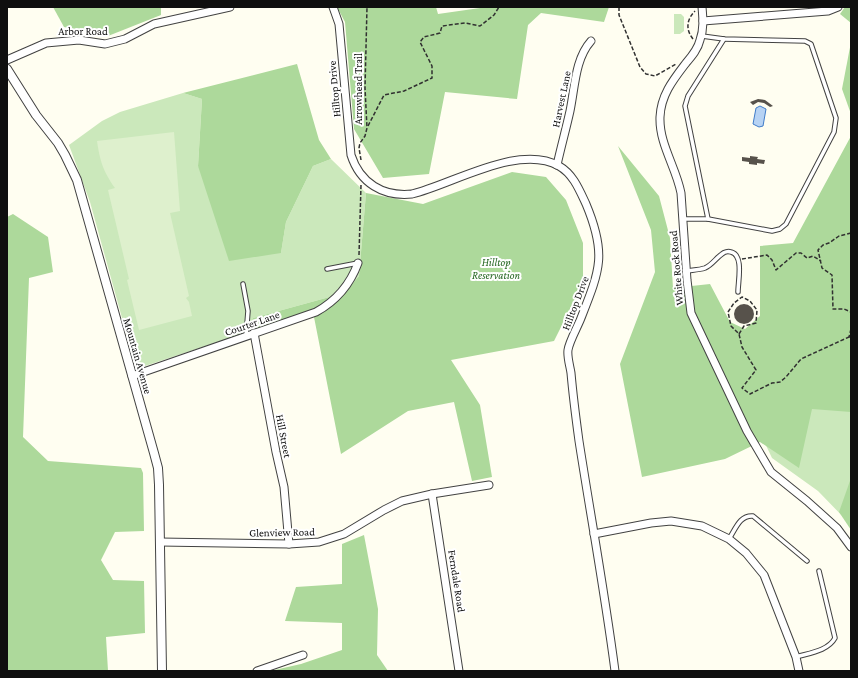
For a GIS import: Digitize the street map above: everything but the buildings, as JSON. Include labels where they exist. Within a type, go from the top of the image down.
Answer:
[{"type":"street","name":"Arbor Road","points":[[7,60],[46,42],[79,40],[105,44],[125,38],[154,24],[230,7]]},
{"type":"street","name":"Hilltop Drive","points":[[333,7],[339,24],[350,149],[353,162],[362,176],[369,183],[389,194],[404,195],[420,193],[506,161],[530,158],[546,160],[557,164],[572,177],[579,188],[594,223],[598,243],[599,264],[594,285],[568,350],[577,426],[607,608],[615,671]]},
{"type":"street","name":"White Rock Road","points":[[702,7],[703,21],[700,40],[694,53],[670,84],[663,100],[660,116],[664,141],[680,188],[690,313],[747,431],[771,472],[837,528],[851,547]]},
{"type":"street","points":[[703,21],[828,10],[838,7]]},
{"type":"street","name":"Harvest Lane","points":[[557,164],[578,70],[584,49],[591,41]]},
{"type":"street","name":"Mountain Avenue","points":[[7,69],[26,100],[58,143],[77,180],[158,468],[162,671]]},
{"type":"street","name":"Courter Lane","points":[[132,376],[254,333],[308,316],[324,308],[343,291],[352,278],[358,263]]},
{"type":"street","name":"Hill Street","points":[[254,333],[284,487],[289,544]]},
{"type":"street","name":"Glenview Road","points":[[160,542],[312,544],[334,538],[354,529],[384,510],[402,501],[432,494],[489,485]]},
{"type":"street","name":"Ferndale Road","points":[[432,494],[459,671]]},
{"type":"street","points":[[594,534],[651,523],[671,521],[702,526],[716,531],[729,539],[746,553],[764,575],[796,657],[799,671]]},
{"type":"street","points":[[257,671],[303,656]]},
{"type":"lane","points":[[683,219],[708,219],[772,231],[780,229],[786,224],[834,132],[836,125],[836,118],[811,44],[805,41],[724,39],[700,40]]},
{"type":"lane","points":[[708,219],[685,106],[688,96],[724,39]]},
{"type":"lane","points":[[686,270],[707,267],[722,254],[727,252],[736,254],[739,260],[738,292]]},
{"type":"lane","points":[[327,269],[358,263]]},
{"type":"lane","points":[[243,284],[248,311],[246,336]]},
{"type":"lane","points":[[729,539],[741,519],[747,516],[753,516],[807,561]]},
{"type":"lane","points":[[796,657],[825,648],[832,644],[835,638],[819,571]]},
{"type":"path","name":"Arrowhead Trail","points":[[362,161],[359,148],[367,128],[365,88],[367,7]]},
{"type":"path","points":[[367,128],[384,95],[404,91],[432,78],[432,66],[420,42],[424,37],[440,32],[442,26],[465,22],[480,26],[494,15],[499,7]]},
{"type":"path","points":[[619,7],[619,15],[640,68],[646,74],[655,76],[678,63]]},
{"type":"path","points":[[700,40],[690,36],[687,25],[692,14],[697,9],[702,7]]},
{"type":"path","points":[[358,263],[360,249],[362,176]]},
{"type":"path","points":[[851,233],[839,236],[823,245],[818,250],[822,268],[832,275],[833,309],[844,308],[851,312]]},
{"type":"path","points":[[739,260],[767,255],[772,260],[776,270],[796,253],[801,253],[807,258],[813,256],[821,261]]},
{"type":"path","points":[[739,334],[744,326],[756,323],[757,310],[750,301],[742,297],[734,303],[728,312],[731,326],[739,334],[742,346],[756,370],[742,388],[750,394],[772,383],[780,382],[801,359],[850,337],[851,329]]},
{"type":"green space","points":[[53,7],[161,7],[161,15],[108,36],[64,27]]},
{"type":"green space","points":[[337,7],[436,7],[438,14],[487,7],[609,7],[604,22],[541,13],[528,25],[517,99],[445,92],[429,174],[383,178],[354,129],[345,22]]},
{"type":"green space","points":[[845,7],[851,7],[851,23],[840,14]]},
{"type":"green space","points":[[674,14],[681,14],[684,17],[684,31],[680,34],[674,34]]},
{"type":"green space","points":[[851,42],[851,114],[842,89]]},
{"type":"green space","points":[[297,64],[319,140],[331,159],[313,166],[286,222],[281,253],[229,261],[198,166],[202,99],[183,93]]},
{"type":"green space","points":[[183,93],[202,99],[198,166],[281,253],[286,222],[313,166],[331,159],[366,193],[359,276],[344,293],[253,318],[254,330],[139,368],[135,365],[90,202],[69,145],[102,121],[120,112]]},
{"type":"green space","points":[[174,132],[180,211],[170,213],[189,296],[186,298],[189,302],[192,316],[139,330],[127,280],[129,279],[108,190],[115,188],[103,166],[97,141]]},
{"type":"green space","points":[[851,136],[851,525],[818,491],[772,458],[751,414],[849,166]]},
{"type":"green space","points":[[851,136],[851,412],[812,409],[799,468],[760,442],[725,459],[642,477],[620,364],[655,272],[651,230],[618,146],[659,196],[670,238],[673,288],[710,284],[730,322],[745,329],[760,316],[760,246],[793,243]]},
{"type":"green space","name":"Hilltop Reservation","points":[[512,172],[546,177],[566,200],[583,243],[583,283],[554,341],[451,360],[480,405],[492,477],[472,481],[454,402],[408,411],[341,454],[313,312],[254,330],[253,318],[344,293],[359,276],[366,193],[423,204]]},
{"type":"green space","points":[[13,214],[48,237],[53,272],[29,278],[23,437],[48,461],[141,468],[143,473],[144,531],[115,532],[101,560],[113,580],[144,581],[145,633],[106,637],[108,671],[7,671],[7,217]]},
{"type":"green space","points":[[851,478],[851,530],[839,512]]},
{"type":"green space","points":[[364,535],[378,609],[377,655],[388,671],[270,671],[301,664],[342,650],[342,623],[285,621],[296,587],[342,584],[342,544]]},
{"type":"water","points":[[760,106],[766,109],[763,126],[759,127],[753,124],[756,108]]}]
